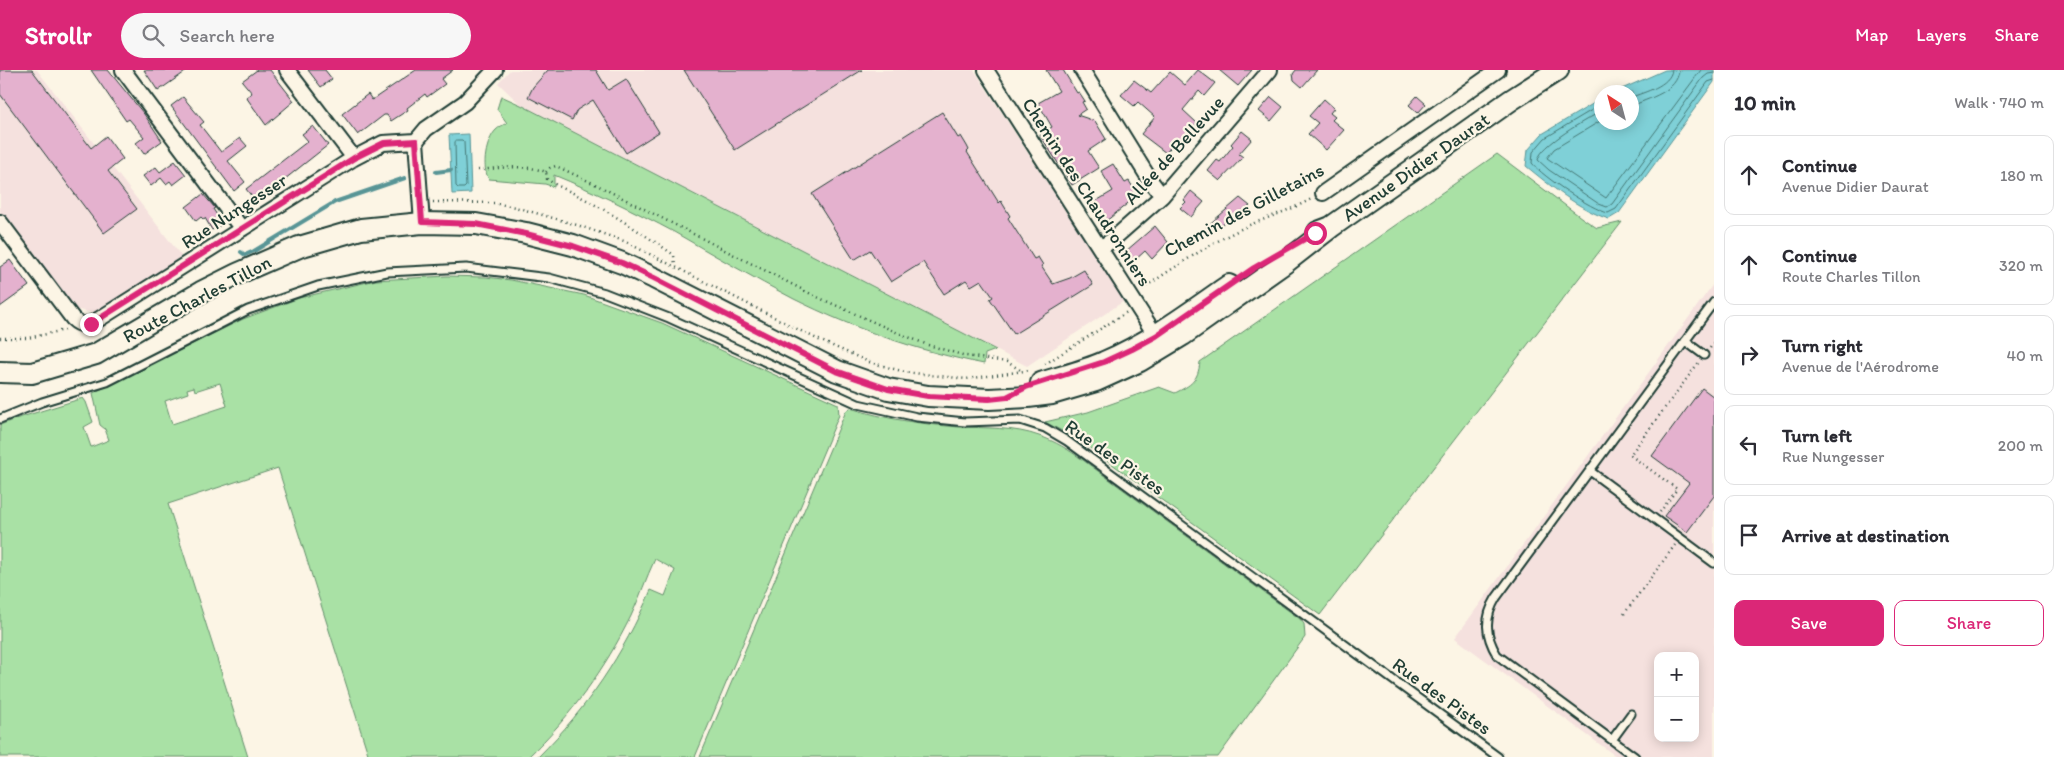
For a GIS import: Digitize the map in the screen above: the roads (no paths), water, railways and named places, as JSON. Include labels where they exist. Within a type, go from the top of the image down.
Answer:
[{"type":"main road","name":"Avenue Didier Daurat","points":[[1007,397],[1026,387],[1104,362],[1156,336],[1254,268],[1315,233],[1331,227],[1558,70]]},
{"type":"main road","name":"Route Charles Tillon","points":[[0,372],[32,373],[96,354],[201,292],[299,247],[361,229],[422,222],[476,224],[581,248],[622,263],[654,278],[836,371],[888,389],[928,396],[989,399],[1007,397],[1028,398],[1096,381],[1140,361],[1183,335],[1286,262],[1331,227]]},
{"type":"street","points":[[123,70],[242,228]]},
{"type":"street","points":[[287,70],[354,158]]},
{"type":"street","points":[[422,222],[416,141],[426,129],[465,102],[495,70]]},
{"type":"street","name":"Chemin des Chaudronniers","points":[[986,70],[1135,300],[1156,336]]},
{"type":"street","points":[[1082,70],[1150,180],[1162,196]]},
{"type":"street","name":"Allée de Bellevue","points":[[1100,248],[1111,241],[1162,196],[1270,70]]},
{"type":"street","name":"Chemin des Gilletains","points":[[1323,192],[1498,70]]},
{"type":"street","name":"Rue Nungesser","points":[[0,222],[78,323],[86,325],[96,321],[354,158],[384,143],[416,141]]},
{"type":"lane","name":"Rue des Pistes","points":[[0,419],[42,402],[107,382],[248,310],[318,286],[387,272],[466,268],[549,278],[605,293],[669,318],[858,404],[917,418],[965,422],[1020,420],[1044,428],[1075,447],[1498,757]]},
{"type":"lane","points":[[1634,757],[1505,662],[1492,646],[1487,632],[1488,614],[1496,598],[1714,302]]},
{"type":"lane","points":[[1685,341],[1704,355]]},
{"type":"lane","points":[[1590,471],[1714,563]]},
{"type":"lane","points":[[1612,740],[1631,714]]},
{"type":"water","points":[[1665,70],[1714,70],[1714,82],[1619,213],[1609,219],[1576,203],[1526,166],[1528,150],[1542,134],[1594,103],[1594,130],[1639,130],[1639,85],[1631,85]]},
{"type":"water","points":[[469,134],[471,193],[452,194],[449,135]]},
{"type":"waterway","points":[[436,172],[451,170]]},
{"type":"waterway","points":[[241,252],[245,255],[254,251],[335,202],[405,178]]}]
